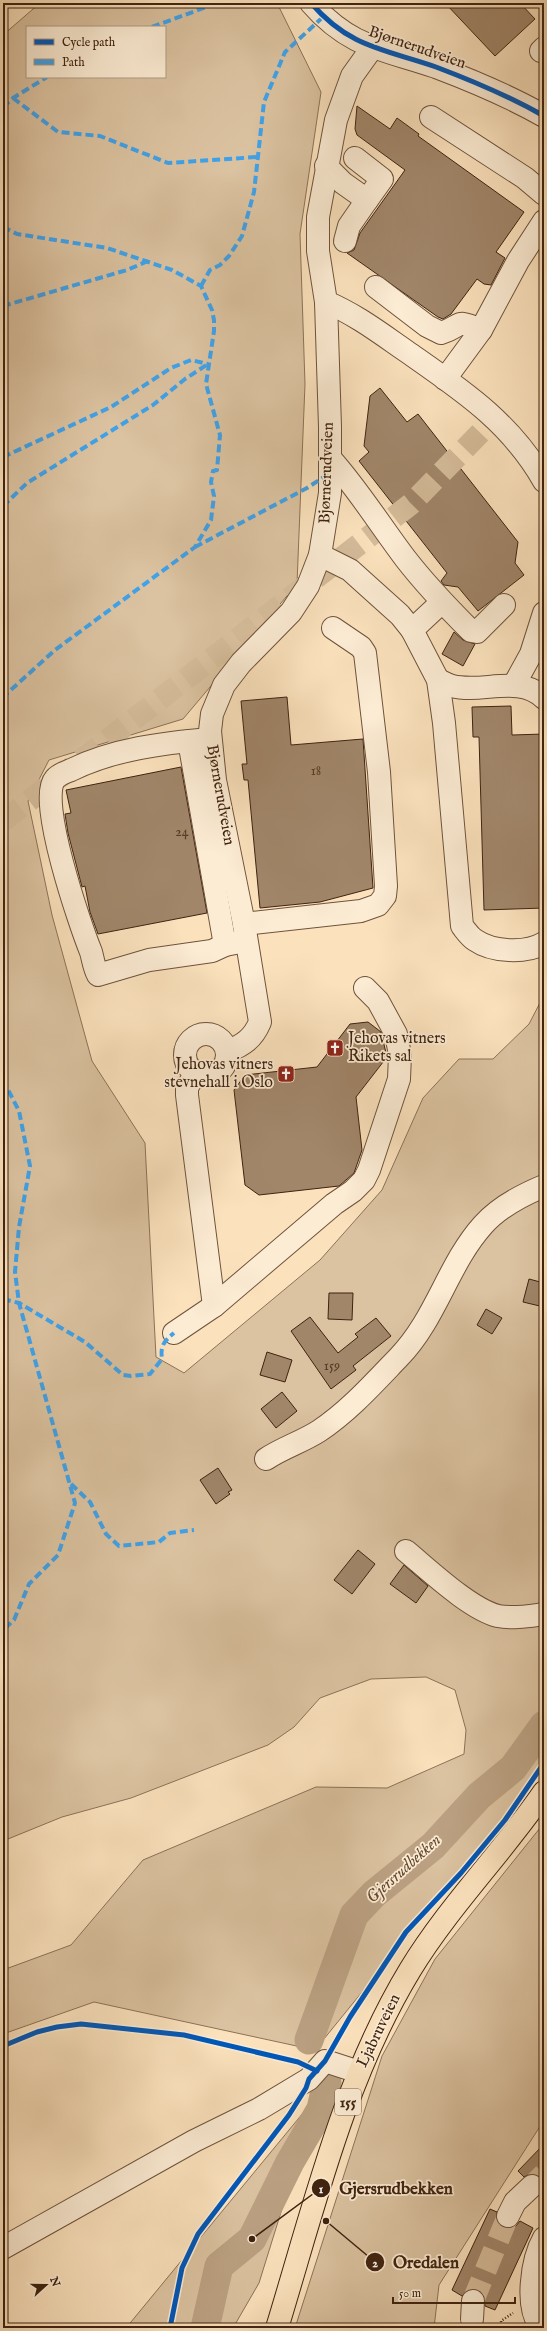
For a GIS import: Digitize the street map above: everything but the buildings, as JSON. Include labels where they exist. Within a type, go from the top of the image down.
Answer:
[{"type":"main road","name":"Ljabruveien","points":[[277,2328],[339,2128],[359,2072],[384,2017],[423,1949],[544,1792]]},
{"type":"street","name":"Bjørnerudveien","points":[[311,3],[323,17],[348,37],[372,48],[435,67],[498,92],[544,116]]},
{"type":"street","name":"Bjørnerudveien","points":[[227,1052],[250,1039],[255,1034],[260,1022],[245,933],[215,780],[200,740],[224,685],[241,663],[291,612],[308,586],[320,555],[330,493],[330,458],[326,302],[318,251],[318,217],[326,166],[336,120],[352,76],[372,48]]},
{"type":"street","points":[[431,117],[525,178],[544,194]]},
{"type":"street","points":[[345,241],[349,226],[382,179],[355,158]]},
{"type":"street","points":[[326,166],[343,183],[367,200]]},
{"type":"street","points":[[445,379],[481,330],[518,261],[544,221]]},
{"type":"street","points":[[376,287],[427,326],[441,333],[461,323],[481,330]]},
{"type":"street","points":[[326,302],[343,309],[367,324],[445,379],[498,420],[542,472]]},
{"type":"street","points":[[330,458],[350,480],[406,559],[442,602],[471,631],[477,632],[504,605]]},
{"type":"street","points":[[320,555],[350,570],[374,590],[412,630],[438,680],[444,723],[462,926],[474,940],[491,948],[514,950],[538,947],[544,943]]},
{"type":"street","points":[[412,630],[442,602]]},
{"type":"street","points":[[514,686],[531,654],[544,614]]},
{"type":"street","points":[[225,944],[200,740],[148,747],[113,755],[83,764],[58,776],[52,784],[50,799],[69,892],[98,975],[149,960],[212,951],[225,944],[245,933],[361,911],[378,905],[385,896],[384,835],[379,772],[365,653],[361,646],[333,628]]},
{"type":"street","points":[[438,680],[453,686],[514,686],[537,692],[544,698]]},
{"type":"street","points":[[174,1333],[214,1306],[334,1204],[353,1191],[364,1180],[369,1170],[399,1079],[400,1055],[396,1034],[385,1012],[365,988]]},
{"type":"street","points":[[206,1034],[217,1037],[224,1044],[227,1052],[224,1066],[217,1074],[206,1077],[196,1074],[187,1065],[185,1054],[188,1044],[196,1037],[206,1034]]},
{"type":"street","points":[[196,1074],[187,1088],[187,1095],[214,1306]]},
{"type":"street","points":[[266,1459],[317,1432],[345,1412],[409,1346],[429,1316],[470,1242],[484,1224],[518,1199],[544,1186]]},
{"type":"street","points":[[406,1551],[458,1593],[491,1613],[506,1617],[544,1614]]},
{"type":"street","points":[[3,2248],[194,2141],[259,2109],[309,2080],[325,2061],[359,2072]]},
{"type":"street","points":[[508,2216],[515,2202],[532,2186]]},
{"type":"street","points":[[542,2328],[532,2308],[531,2296],[539,2250],[544,2238]]},
{"type":"path","points":[[502,2328],[501,2321],[513,2313]]},
{"type":"shaded area","points":[[40,3],[277,3],[321,92],[300,234],[305,384],[297,584],[183,719],[49,760],[28,801],[52,915],[92,1061],[145,1143],[156,1357],[184,1373],[320,1260],[382,1190],[423,1098],[459,1059],[493,1059],[529,1024],[544,995],[544,1764],[534,1780],[315,2050],[94,2002],[3,2034],[3,1970],[71,1945],[143,1860],[316,1787],[387,1788],[464,1754],[466,1730],[455,1690],[426,1677],[371,1679],[320,1698],[294,1727],[268,1745],[131,1798],[62,1817],[3,1841],[3,35]]},
{"type":"shaded area","points":[[544,1823],[544,2120],[439,2285],[434,2328],[295,2328],[382,2056],[435,1959]]},
{"type":"shaded area","points":[[317,2096],[259,2283],[233,2328],[126,2328]]},
{"type":"waterway","name":"Gjersrudbekken","points":[[309,2040],[354,1915],[374,1894],[433,1846],[479,1796],[513,1768],[544,1725]]},
{"type":"waterway","name":"Gjersrudbekken","points":[[205,2328],[219,2266],[252,2239],[290,2162],[321,2109],[327,2082]]},
{"type":"tunnel","points":[[3,821],[411,504],[489,424]]},
{"type":"tunnel","points":[[532,2186],[544,2174]]},
{"type":"tunnel","points":[[473,2301],[508,2216]]},
{"type":"marked path","points":[[155,26],[217,3]]},
{"type":"marked path","points":[[201,286],[210,270],[220,265],[229,256],[242,236],[254,192],[264,102],[285,52],[323,17]]},
{"type":"marked path","points":[[3,107],[13,98],[45,78]]},
{"type":"marked path","points":[[13,98],[58,132],[100,136],[168,163],[257,157]]},
{"type":"marked path","points":[[3,227],[17,234],[107,248],[172,270],[201,286],[212,310],[214,320],[214,331],[206,384],[220,435],[217,470],[213,471],[211,482],[214,496],[211,520],[195,547],[55,650],[3,697]]},
{"type":"marked path","points":[[3,306],[127,270],[148,261]]},
{"type":"marked path","points":[[3,457],[111,407],[171,368],[191,360],[208,364]]},
{"type":"marked path","points":[[3,506],[27,483],[153,405],[185,379],[208,364]]},
{"type":"marked path","points":[[195,547],[307,488],[330,473]]},
{"type":"marked path","points":[[3,1080],[19,1111],[30,1166],[19,1227],[15,1272],[19,1303],[75,1503],[58,1555],[29,1584],[14,1620],[3,1630]]},
{"type":"marked path","points":[[3,1299],[19,1303],[85,1342],[123,1375],[131,1376],[150,1374],[162,1359],[162,1347],[174,1333]]},
{"type":"marked path","points":[[71,1484],[90,1502],[106,1534],[119,1546],[159,1542],[170,1533],[194,1530]]},
{"type":"cycle path","points":[[311,3],[325,18],[354,38],[384,51],[436,67],[464,78],[504,95],[544,116]]},
{"type":"cycle path","points":[[170,2328],[182,2268],[198,2234],[289,2115],[306,2088],[309,2079],[325,2061],[350,2017],[406,1932],[461,1873],[505,1820],[544,1763]]},
{"type":"cycle path","points":[[3,2046],[37,2032],[57,2027],[81,2024],[184,2035],[298,2062],[317,2071]]},
{"type":"place","name":"Jehovas vitners Rikets sal","points":[[335,1048]]},
{"type":"place","name":"Jehovas vitners stevnehall i Oslo","points":[[286,1074]]},
{"type":"place","name":"Oredalen","points":[[326,2221]]},
{"type":"place","name":"Gjersrudbekken","points":[[252,2239]]}]
